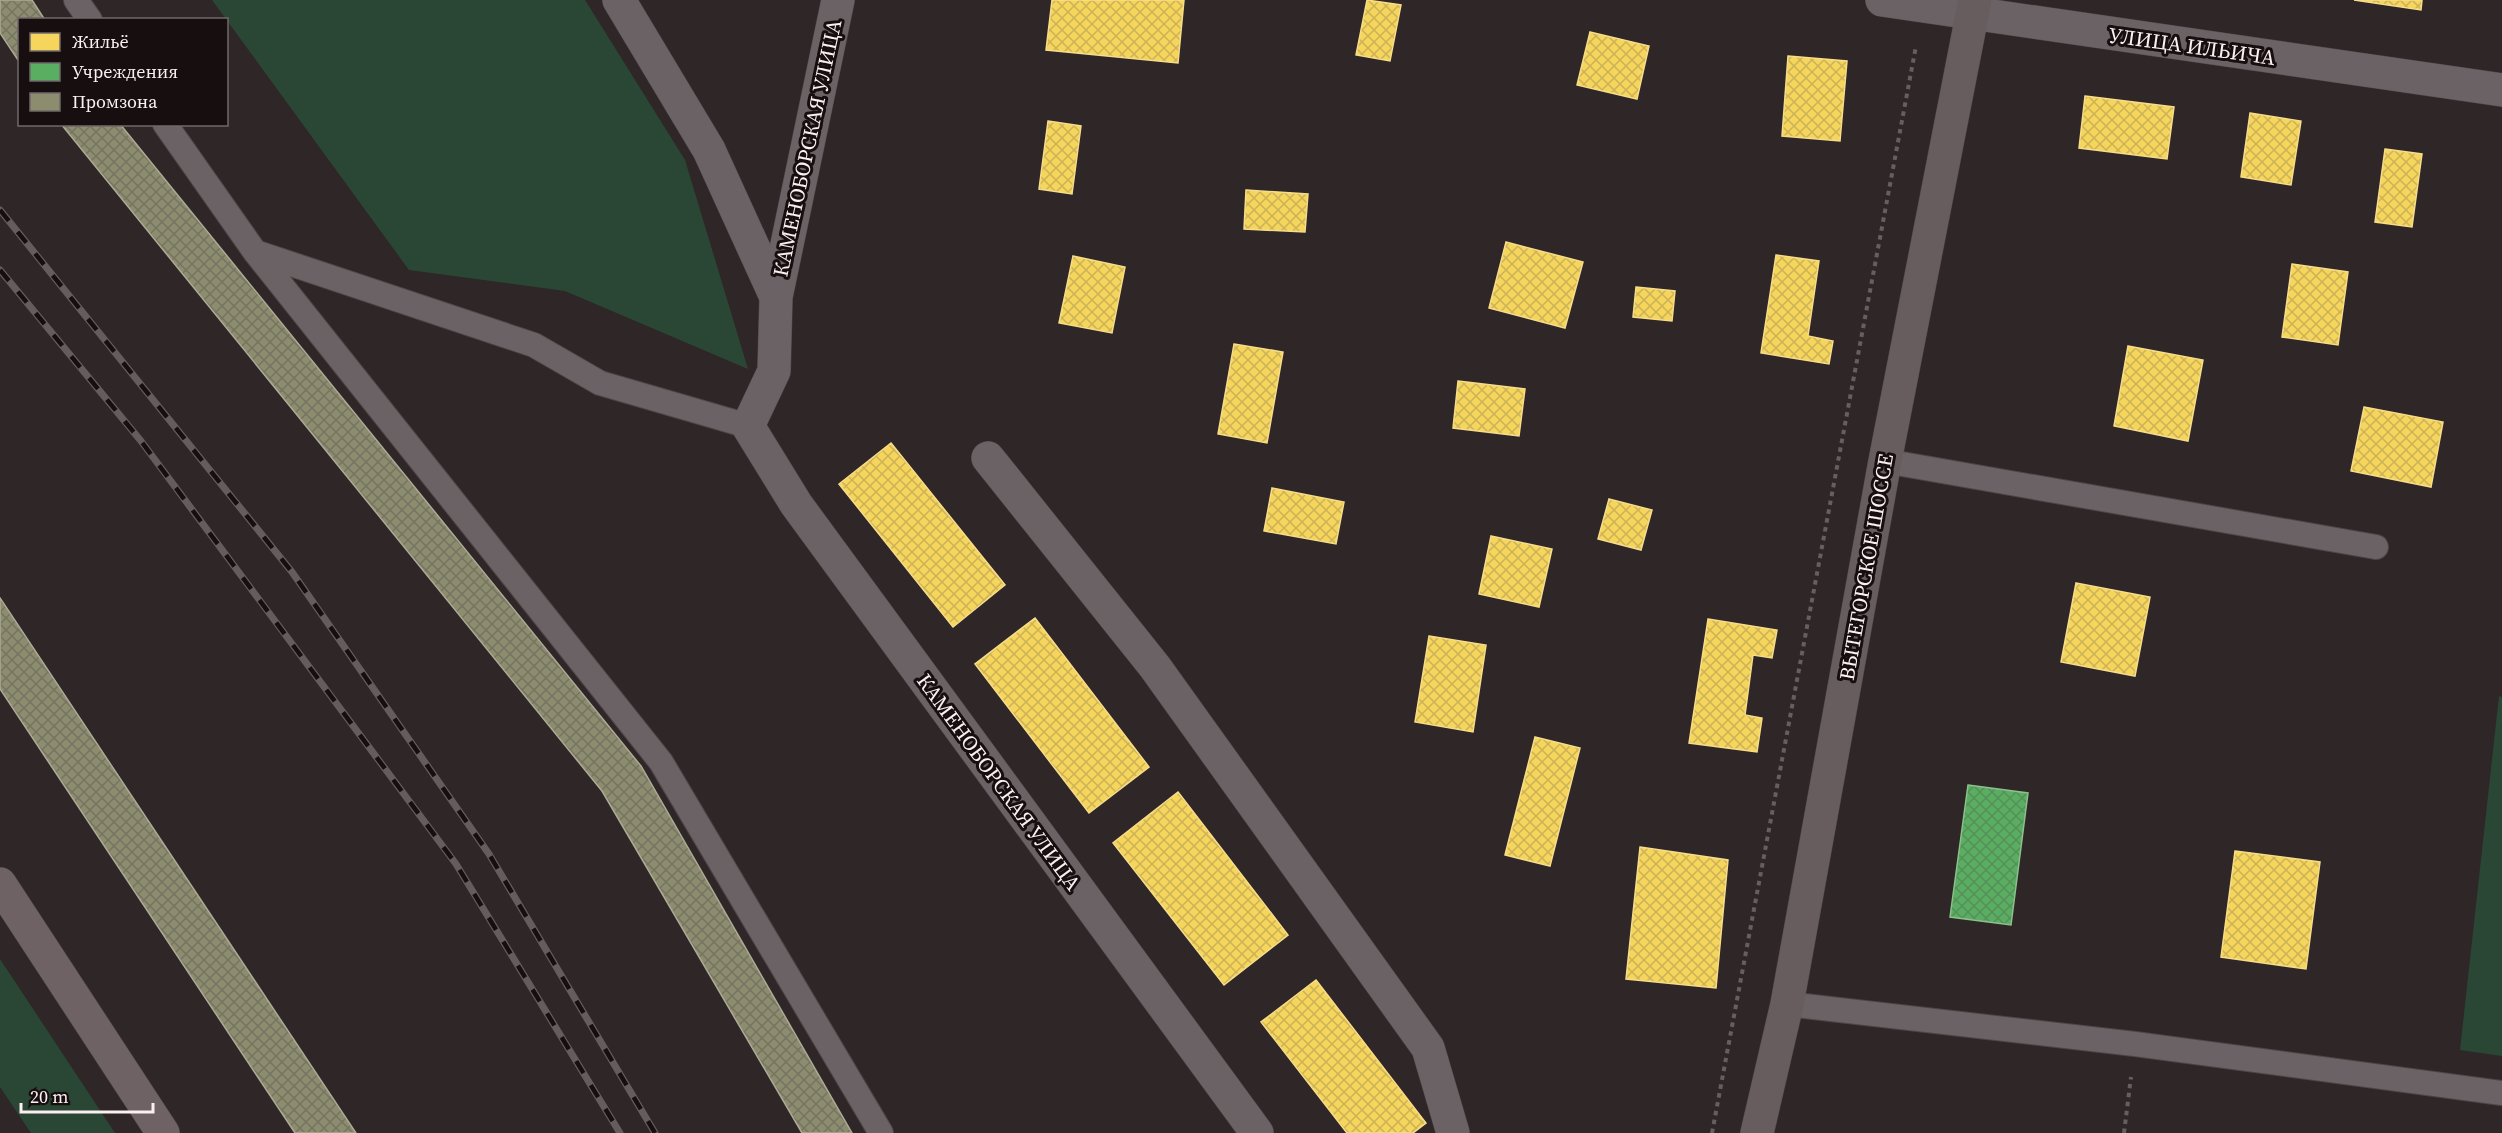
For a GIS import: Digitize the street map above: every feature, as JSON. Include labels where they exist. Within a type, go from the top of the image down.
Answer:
[{"type":"main road","name":"ВЫТЕГОРСКОЕ ШОССЕ","points":[[1757,1133],[1787,1004],[1885,461],[1973,7]]},
{"type":"main road","points":[[0,884],[162,1133]]},
{"type":"street","points":[[619,0],[709,150],[776,297]]},
{"type":"street","name":"КАМЕНОБОРСКАЯ УЛИЦА","points":[[838,0],[776,297],[774,371],[748,426],[796,504],[1257,1133]]},
{"type":"street","name":"УЛИЦА ИЛЬИЧА","points":[[1882,0],[1924,7],[1973,7],[2502,90]]},
{"type":"street","points":[[988,458],[1155,668],[1428,1048],[1453,1133]]},
{"type":"lane","points":[[76,0],[89,18]]},
{"type":"lane","points":[[166,126],[255,252],[661,762],[881,1133]]},
{"type":"lane","points":[[255,252],[534,345],[600,383],[748,426]]},
{"type":"lane","points":[[1885,461],[2376,548]]},
{"type":"lane","points":[[1787,1004],[2136,1044],[2502,1093]]},
{"type":"path","points":[[1712,1133],[1924,7]]},
{"type":"path","points":[[2124,1133],[2136,1044]]},
{"type":"green space","points":[[212,0],[585,0],[685,160],[748,369],[565,291],[409,270],[228,22],[228,18],[225,18]]},
{"type":"green space","points":[[2499,696],[2502,697],[2502,1056],[2460,1050]]},
{"type":"green space","points":[[0,959],[115,1133],[31,1133],[0,1087]]},
{"type":"building: Жильё","points":[[1052,0],[1184,0],[1178,63],[1046,50]]},
{"type":"building: Жильё","points":[[1367,0],[1401,5],[1390,61],[1356,55]]},
{"type":"building: Жильё","points":[[2354,0],[2422,0],[2421,10]]},
{"type":"building: Жильё","points":[[1590,32],[1649,46],[1637,99],[1577,85]]},
{"type":"building: Жильё","points":[[1788,56],[1847,61],[1840,141],[1782,136]]},
{"type":"building: Жильё","points":[[2085,96],[2174,107],[2167,159],[2079,148]]},
{"type":"building: Жильё","points":[[2250,113],[2301,121],[2291,185],[2241,177]]},
{"type":"building: Жильё","points":[[1048,121],[1081,126],[1072,194],[1039,189]]},
{"type":"building: Жильё","points":[[2385,149],[2422,154],[2412,227],[2375,222]]},
{"type":"building: Жильё","points":[[1246,190],[1308,194],[1305,232],[1244,229]]},
{"type":"building: Жильё","points":[[1506,242],[1583,262],[1565,328],[1489,308]]},
{"type":"building: Жильё","points":[[1776,255],[1819,261],[1808,336],[1833,341],[1829,364],[1761,353]]},
{"type":"building: Жильё","points":[[1073,256],[1125,267],[1112,333],[1059,323]]},
{"type":"building: Жильё","points":[[2292,264],[2348,272],[2338,345],[2282,337]]},
{"type":"building: Жильё","points":[[1636,287],[1675,291],[1672,321],[1633,317]]},
{"type":"building: Жильё","points":[[1234,344],[1283,352],[1267,443],[1218,434]]},
{"type":"building: Жильё","points":[[2128,346],[2203,360],[2188,441],[2114,426]]},
{"type":"building: Жильё","points":[[1458,381],[1525,389],[1519,436],[1453,428]]},
{"type":"building: Жильё","points":[[2364,407],[2443,422],[2431,487],[2351,471]]},
{"type":"building: Жильё","points":[[891,443],[1005,585],[953,627],[839,484]]},
{"type":"building: Жильё","points":[[1272,488],[1344,502],[1336,544],[1264,531]]},
{"type":"building: Жильё","points":[[1609,499],[1652,510],[1641,550],[1598,539]]},
{"type":"building: Жильё","points":[[1491,536],[1552,549],[1539,607],[1479,594]]},
{"type":"building: Жильё","points":[[2076,583],[2150,597],[2135,676],[2061,662]]},
{"type":"building: Жильё","points":[[1035,618],[1149,767],[1089,813],[975,664]]},
{"type":"building: Жильё","points":[[1708,619],[1777,630],[1772,658],[1753,655],[1745,715],[1762,718],[1757,752],[1689,743]]},
{"type":"building: Жильё","points":[[1429,636],[1486,645],[1473,732],[1415,722]]},
{"type":"building: Жильё","points":[[1535,737],[1580,748],[1550,866],[1505,855]]},
{"type":"building: Жильё","points":[[1178,792],[1288,935],[1224,985],[1113,843]]},
{"type":"building: Жильё","points":[[1640,847],[1728,860],[1716,988],[1626,979]]},
{"type":"building: Жильё","points":[[2235,851],[2320,862],[2306,969],[2221,957]]},
{"type":"building: Жильё","points":[[1316,980],[1426,1123],[1413,1133],[1347,1133],[1261,1022]]},
{"type":"building: Учреждения","points":[[1968,785],[2028,793],[2011,925],[1950,917]]},
{"type":"building: Промзона","points":[[0,0],[32,0],[44,18],[18,18],[18,60],[0,33]]},
{"type":"building: Промзона","points":[[63,126],[122,126],[641,766],[852,1133],[802,1133],[602,791]]},
{"type":"building: Промзона","points":[[0,598],[356,1133],[295,1133],[0,689]]},
{"type":"railway","points":[[0,210],[292,572],[489,854],[655,1133]]},
{"type":"railway","points":[[0,270],[141,441],[456,864],[620,1133]]}]
